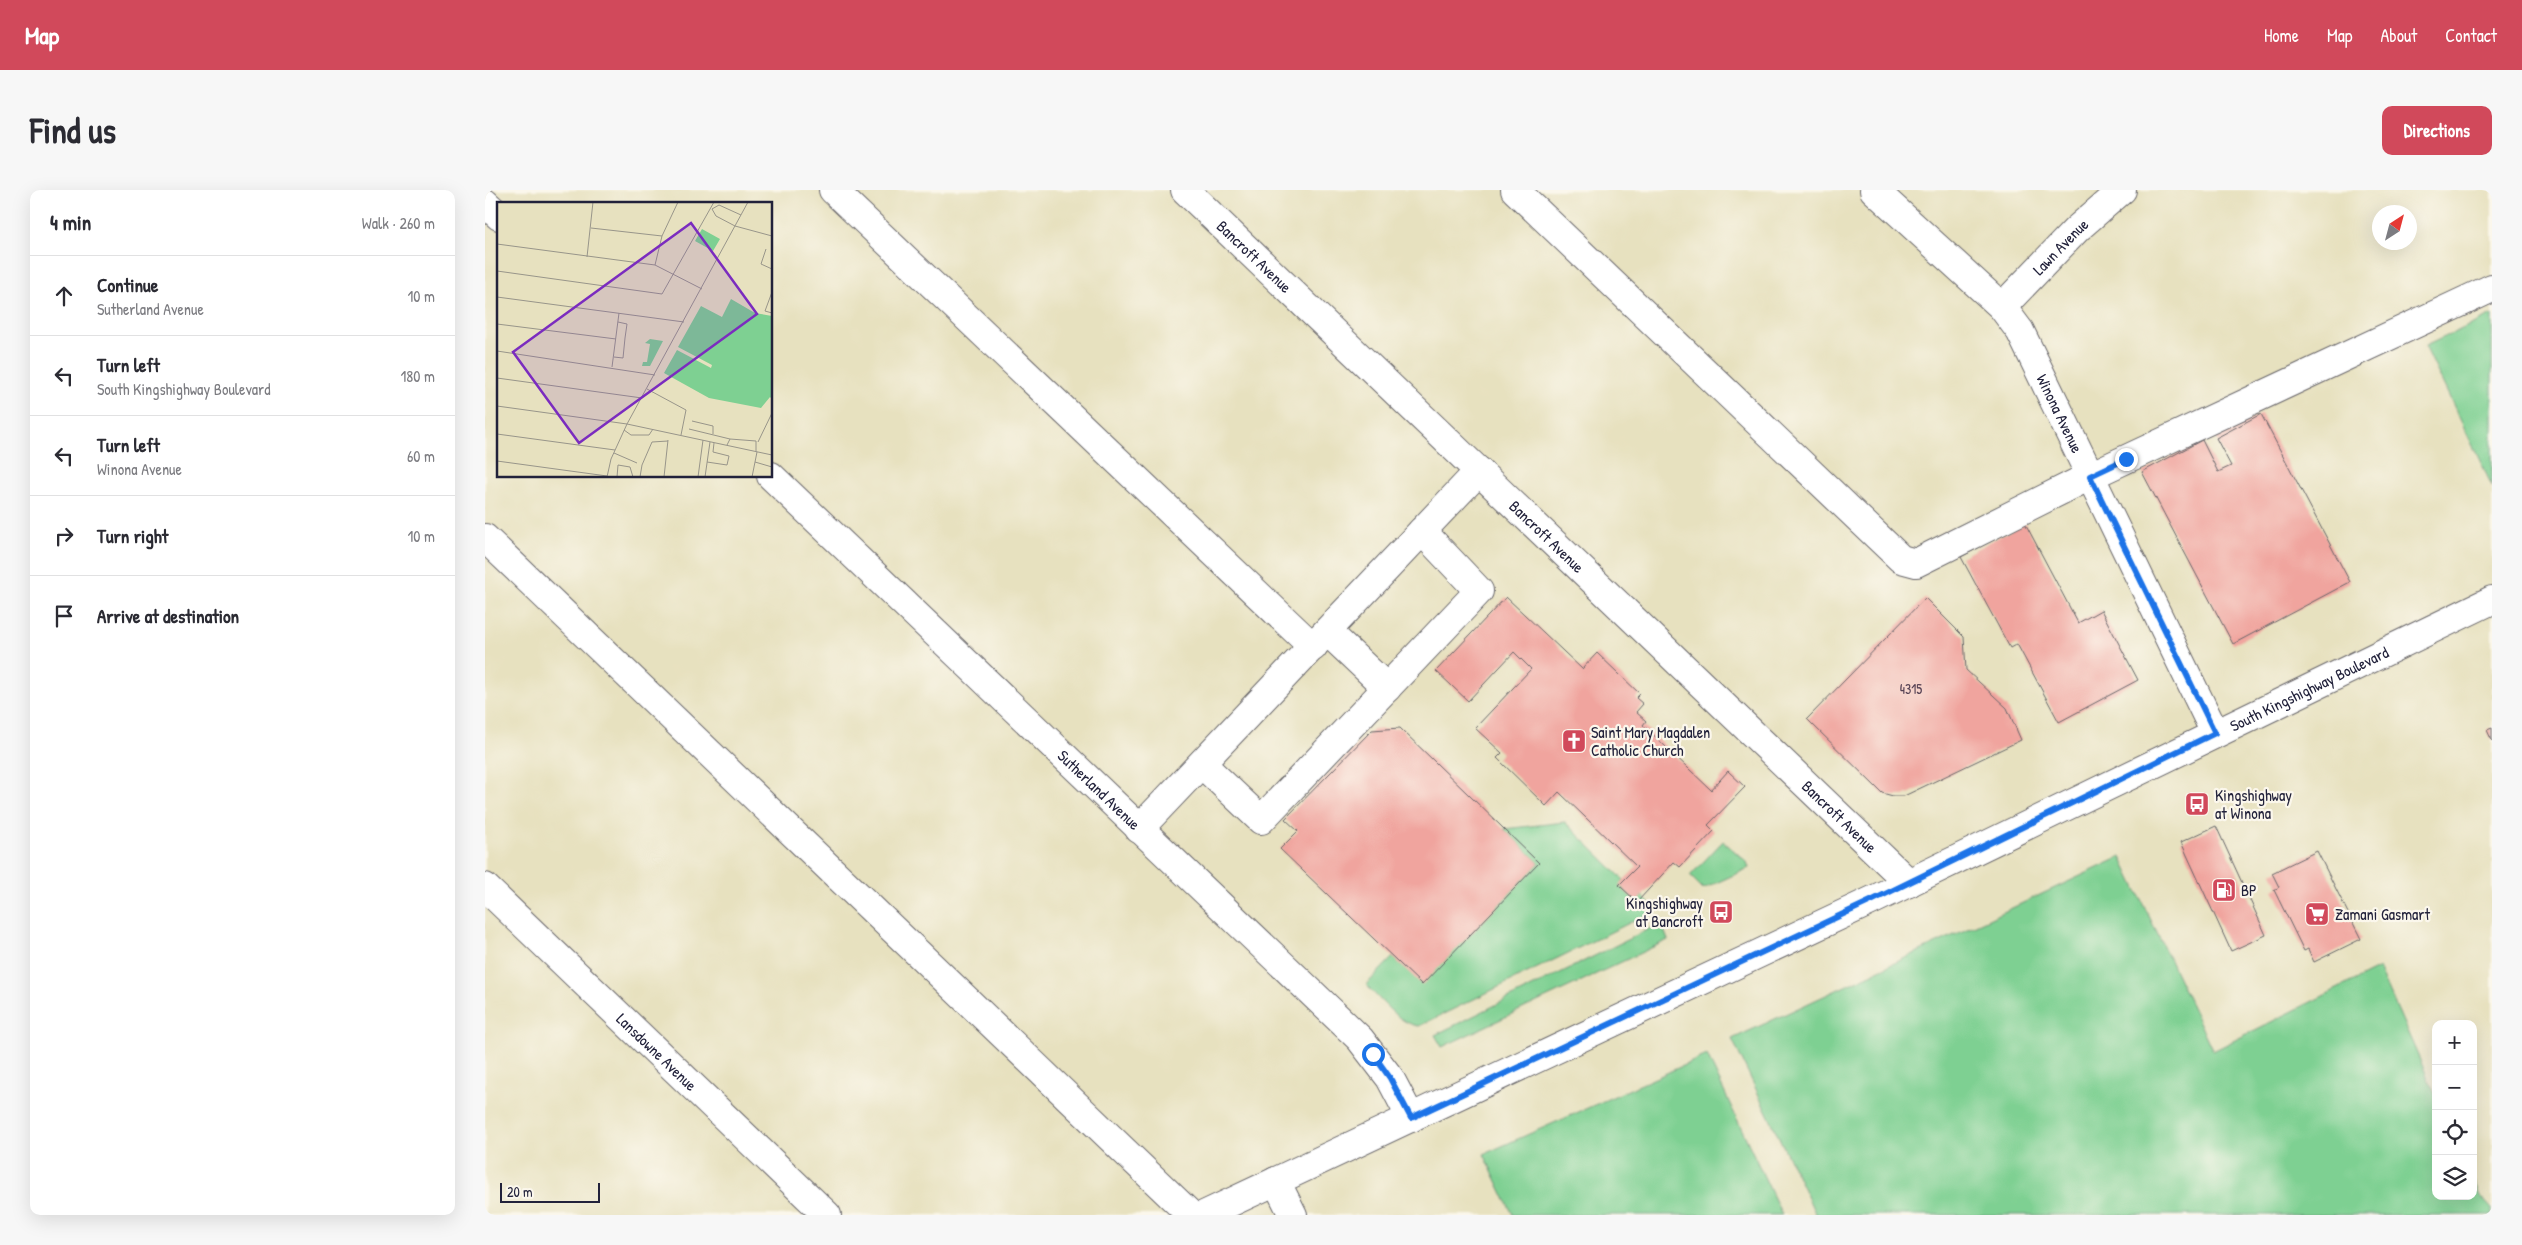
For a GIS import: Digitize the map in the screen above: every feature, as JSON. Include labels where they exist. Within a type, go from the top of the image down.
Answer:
[{"type":"street","points":[[833,190],[1321,640],[1387,688]]},
{"type":"street","name":"Bancroft Avenue","points":[[1185,190],[1909,883]]},
{"type":"street","points":[[1515,190],[1901,559],[1916,563],[2090,476],[2492,288]]},
{"type":"street","name":"Winona Avenue","points":[[1874,190],[2002,307],[2020,331],[2215,733]]},
{"type":"street","name":"Lawn Avenue","points":[[2002,307],[2077,230],[2121,190]]},
{"type":"street","points":[[485,203],[497,214]]},
{"type":"street","points":[[1139,829],[1321,640],[1479,471]]},
{"type":"street","name":"Sutherland Avenue","points":[[773,478],[1360,1039],[1390,1078],[1411,1118]]},
{"type":"street","points":[[1202,764],[1261,820],[1479,591],[1422,532]]},
{"type":"street","points":[[485,538],[1191,1215]]},
{"type":"street","name":"South Kingshighway Boulevard","points":[[1204,1215],[1909,883],[2492,600]]},
{"type":"street","name":"Lansdowne Avenue","points":[[485,887],[827,1215]]},
{"type":"street","points":[[1277,1181],[1293,1215]]},
{"type":"green space","points":[[2492,315],[2492,486],[2425,346]]},
{"type":"green space","points":[[1565,822],[1624,880],[1620,886],[1637,901],[1642,896],[1656,910],[1419,1026],[1404,1021],[1397,1016],[1366,985],[1393,957],[1422,984],[1539,863],[1504,829]]},
{"type":"green space","points":[[1723,841],[1747,862],[1749,868],[1703,889],[1690,876]]},
{"type":"green space","points":[[2121,857],[2213,1051],[2379,968],[2432,1087],[2432,1200],[2477,1200],[2477,1189],[2480,1196],[2492,1209],[2492,1215],[1816,1215],[1732,1039]]},
{"type":"green space","points":[[1661,923],[1668,940],[1442,1047],[1435,1035]]},
{"type":"green space","points":[[1707,1055],[1782,1215],[1513,1215],[1484,1154]]},
{"type":"building","points":[[2261,414],[2350,582],[2233,644],[2142,472],[2202,440],[2218,472],[2231,466],[2216,438]]},
{"type":"building","points":[[2025,523],[2078,623],[2101,610],[2138,680],[2059,722],[2017,644],[2010,648],[1961,557]]},
{"type":"building","name":"Saint Mary Magdalen Catholic Church","points":[[1506,597],[1582,669],[1597,653],[1640,694],[1636,698],[1643,704],[1636,712],[1646,721],[1643,725],[1711,790],[1728,771],[1745,787],[1708,825],[1714,831],[1680,867],[1674,862],[1637,902],[1619,885],[1637,867],[1559,792],[1546,806],[1497,758],[1502,753],[1475,728],[1531,669],[1514,652],[1468,701],[1436,671]]},
{"type":"building","points":[[1925,598],[1964,637],[1966,670],[2007,708],[2021,740],[1904,796],[1893,796],[1882,793],[1807,719]]},
{"type":"building","points":[[1400,728],[1539,863],[1422,985],[1280,849],[1298,831],[1285,819],[1372,730]]},
{"type":"building","points":[[2492,728],[2492,741],[2487,730]]},
{"type":"building","name":"BP","points":[[2216,826],[2266,935],[2231,951],[2181,842]]},
{"type":"building","name":"Zamani Gasmart","points":[[2317,851],[2361,939],[2314,962],[2308,949],[2304,951],[2274,890],[2279,887],[2272,873]]},
{"type":"place","name":"Saint Mary Magdalen Catholic Church","points":[[1574,741]]},
{"type":"place","name":"Kingshighway at Winona","points":[[2197,804]]},
{"type":"place","name":"BP","points":[[2224,890]]},
{"type":"place","name":"Kingshighway at Bancroft","points":[[1721,912]]},
{"type":"place","name":"Zamani Gasmart","points":[[2317,914]]},
{"type":"route","points":[[1373,1054],[1390,1078],[1411,1118],[1873,900],[2215,733],[2090,476],[2126,459]]}]
